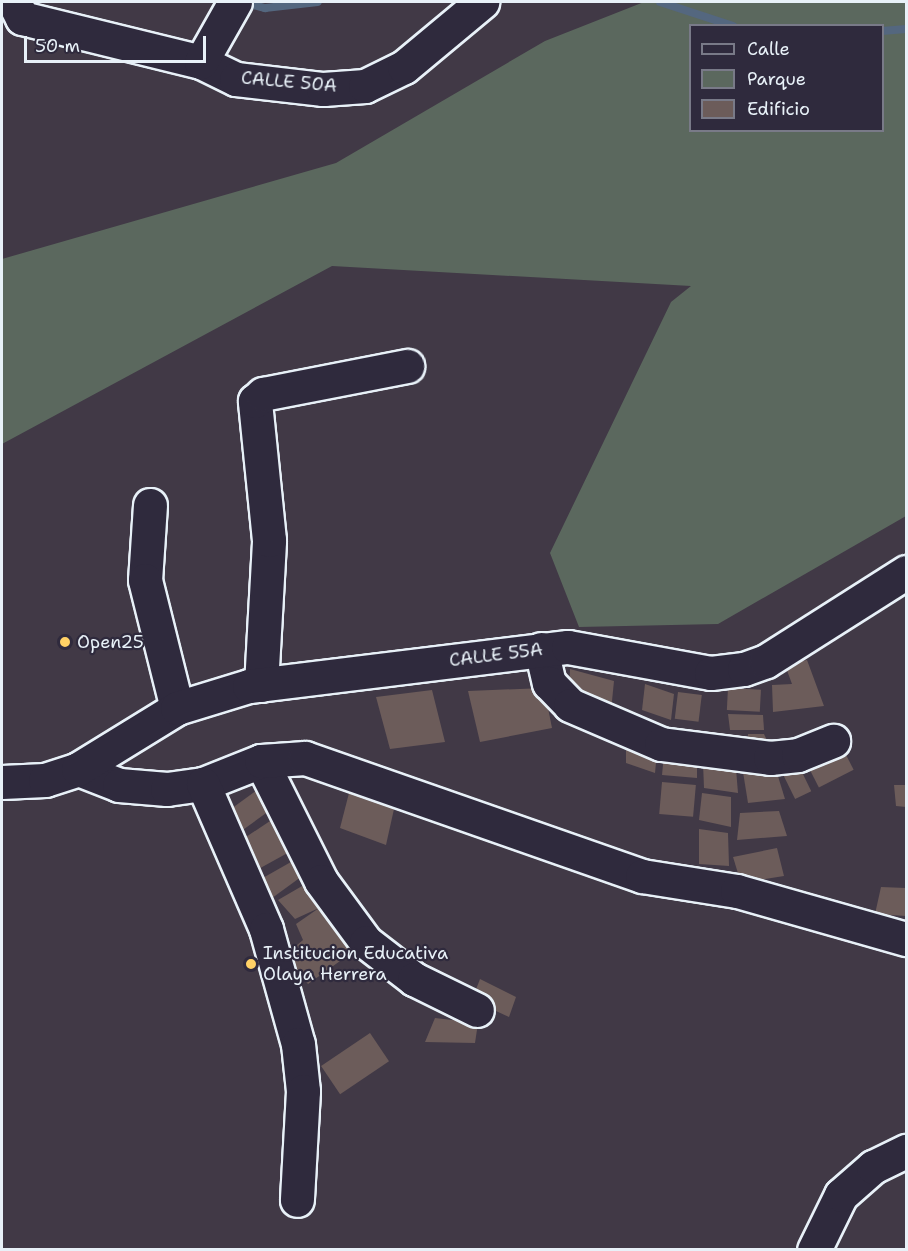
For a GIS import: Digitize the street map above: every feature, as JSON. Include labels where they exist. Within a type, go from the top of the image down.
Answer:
[{"type":"street","name":"CALLE 50A","points":[[14,2],[22,18],[201,62],[236,79],[323,88],[365,86],[404,67],[482,2]]},
{"type":"street","points":[[201,62],[235,2]]},
{"type":"street","points":[[261,685],[269,540],[255,401],[263,394],[406,366]]},
{"type":"street","points":[[150,505],[145,580],[177,708]]},
{"type":"street","name":"CALLE 55A","points":[[2,782],[45,780],[78,769],[177,708],[261,685],[541,649],[583,648],[711,673],[744,669],[766,661],[906,572]]},
{"type":"street","points":[[541,649],[549,683],[570,705],[661,744],[770,758],[798,755],[833,741]]},
{"type":"street","points":[[78,769],[136,788],[203,784],[261,761],[305,758],[642,876],[737,891],[906,939]]},
{"type":"street","points":[[261,761],[321,881],[366,942],[414,979],[477,1010]]},
{"type":"street","points":[[203,784],[266,929],[298,1044],[303,1091],[297,1200]]},
{"type":"street","points":[[814,1250],[841,1195],[873,1167],[906,1151]]},
{"type":"green space","points":[[644,2],[906,2],[906,516],[718,624],[579,627],[550,553],[671,302],[691,286],[332,266],[2,444],[2,259],[336,163],[545,41]]},
{"type":"building","points":[[807,660],[824,706],[773,712],[772,685],[792,684],[785,665]]},
{"type":"building","points":[[570,669],[614,681],[611,711],[569,696]]},
{"type":"building","points":[[645,684],[674,694],[671,720],[642,710]]},
{"type":"building","points":[[544,688],[552,728],[480,742],[468,691]]},
{"type":"building","points":[[728,688],[761,690],[760,712],[727,710]]},
{"type":"building","points":[[432,690],[445,742],[390,749],[376,697]]},
{"type":"building","points":[[678,692],[702,695],[699,722],[675,719]]},
{"type":"building","points":[[728,714],[763,715],[764,730],[730,730]]},
{"type":"building","points":[[748,734],[764,734],[771,749],[747,753]]},
{"type":"building","points":[[626,742],[657,752],[655,773],[626,763]]},
{"type":"building","points":[[840,743],[854,770],[819,787],[805,761]]},
{"type":"building","points":[[664,754],[697,761],[697,778],[662,775]]},
{"type":"building","points":[[703,763],[736,769],[738,793],[704,788]]},
{"type":"building","points":[[799,766],[811,791],[795,799],[783,774]]},
{"type":"building","points":[[743,772],[777,773],[785,799],[748,803]]},
{"type":"building","points":[[662,782],[696,785],[693,817],[659,814]]},
{"type":"building","points":[[894,785],[906,785],[906,807],[896,806]]},
{"type":"building","points":[[257,790],[271,809],[235,836],[221,816]]},
{"type":"building","points":[[349,793],[394,809],[386,845],[340,828]]},
{"type":"building","points":[[702,793],[731,797],[731,827],[699,820]]},
{"type":"building","points":[[779,811],[787,836],[737,840],[740,813]]},
{"type":"building","points":[[273,819],[293,850],[253,872],[237,843]]},
{"type":"building","points":[[699,829],[728,833],[729,866],[699,864]]},
{"type":"building","points":[[777,848],[784,876],[741,883],[733,857]]},
{"type":"building","points":[[298,858],[305,874],[268,901],[254,883]]},
{"type":"building","points":[[309,882],[319,908],[295,919],[278,900]]},
{"type":"building","points":[[881,887],[906,888],[906,916],[875,914]]},
{"type":"building","points":[[319,908],[354,951],[308,984],[283,957],[303,940],[296,924]]},
{"type":"building","points":[[480,979],[516,997],[509,1017],[472,1000]]},
{"type":"building","points":[[435,1018],[478,1023],[475,1043],[425,1042]]},
{"type":"building","points":[[370,1033],[389,1061],[340,1094],[321,1066]]},
{"type":"waterway","points":[[242,2],[265,8],[318,2]]},
{"type":"waterway","points":[[660,2],[727,24]]},
{"type":"waterway","points":[[884,31],[906,29]]},
{"type":"place","name":"Open25","points":[[65,642]]},
{"type":"place","name":"Institucion Educativa Olaya Herrera","points":[[251,964]]}]
